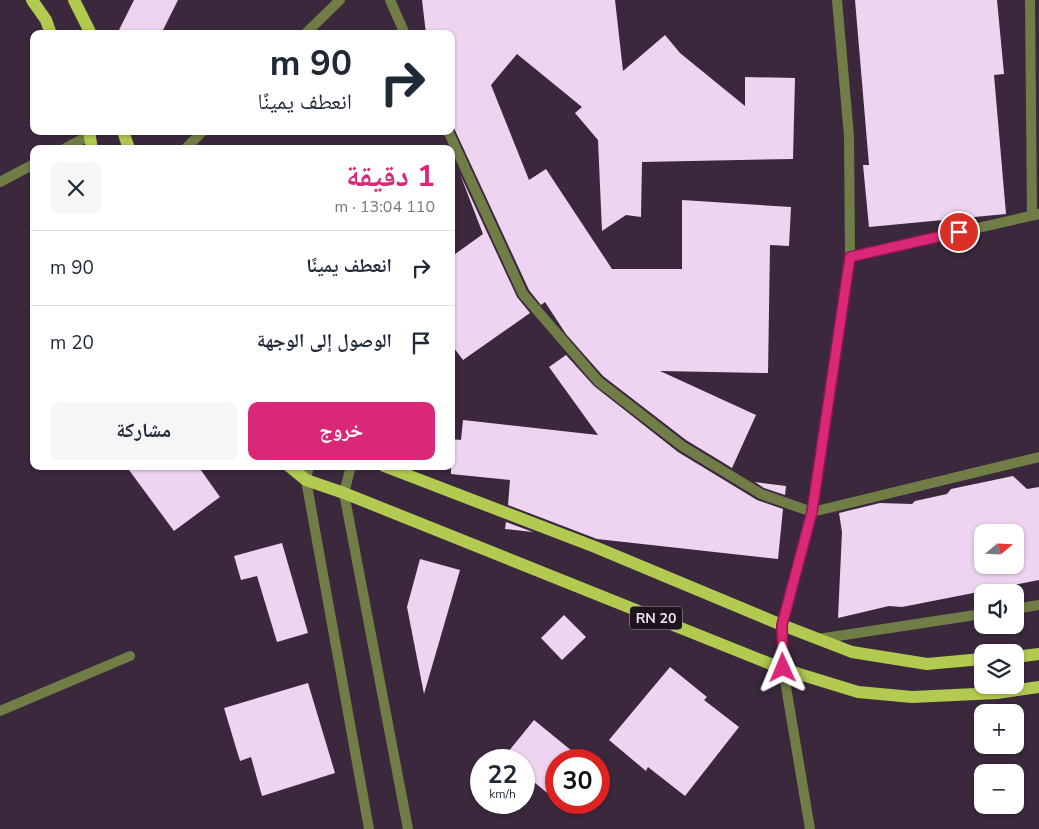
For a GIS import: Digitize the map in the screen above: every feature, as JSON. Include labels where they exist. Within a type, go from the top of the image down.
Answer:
[{"type":"main road","points":[[32,0],[46,20],[50,30]]},
{"type":"main road","points":[[74,0],[90,30]]},
{"type":"main road","name":"RN 20","points":[[294,470],[306,480],[344,493],[783,668],[858,692],[912,697],[997,693],[1039,687]]},
{"type":"main road","name":"RN 20","points":[[394,470],[595,547],[852,652],[927,664],[974,661]]},
{"type":"main road","points":[[1024,656],[1039,654]]},
{"type":"street","points":[[309,30],[340,0]]},
{"type":"street","points":[[390,0],[403,30]]},
{"type":"street","points":[[810,829],[783,668],[782,625],[812,512],[850,257],[849,136],[837,0]]},
{"type":"street","points":[[850,257],[1035,214],[1030,0]]},
{"type":"street","points":[[70,145],[87,135]]},
{"type":"street","points":[[189,145],[199,135]]},
{"type":"street","points":[[455,146],[523,294],[598,381],[682,446],[761,494],[812,512],[1039,457]]},
{"type":"street","points":[[0,182],[30,166]]},
{"type":"street","points":[[308,470],[306,480],[369,829]]},
{"type":"street","points":[[350,470],[344,493],[408,829]]},
{"type":"street","points":[[1024,608],[1039,605]]},
{"type":"street","points":[[817,639],[974,615]]},
{"type":"street","points":[[0,711],[130,656]]},
{"type":"building","points":[[134,0],[178,0],[163,30],[119,30]]},
{"type":"building","points":[[422,0],[615,0],[623,71],[665,35],[680,53],[745,106],[745,77],[795,78],[793,159],[642,162],[641,217],[626,215],[602,231],[598,140],[575,113],[582,107],[517,54],[491,85],[529,180],[546,169],[612,269],[682,269],[682,200],[791,207],[789,246],[770,245],[768,373],[660,371],[756,415],[732,468],[686,440],[603,376],[566,334],[545,302],[541,305],[529,290],[455,130],[455,30],[426,30]]},
{"type":"building","points":[[855,0],[997,0],[1004,74],[994,75],[1006,214],[869,227],[863,165],[869,165]]},
{"type":"building","points":[[460,174],[517,297],[530,313],[463,360],[455,349],[455,254],[483,234]]},
{"type":"building","points":[[566,355],[594,386],[678,452],[757,500],[783,509],[778,559],[597,539],[508,505],[510,480],[451,474],[451,470],[455,470],[455,439],[461,440],[463,420],[598,435],[549,367]]},
{"type":"building","points":[[129,470],[201,470],[220,497],[174,531]]},
{"type":"building","points":[[1013,476],[1027,489],[1039,487],[1039,580],[1019,584],[974,584],[974,593],[902,607],[889,606],[838,618],[842,532],[839,513],[880,503],[912,504],[915,501],[947,494],[951,489]]},
{"type":"building","points":[[755,482],[786,486],[785,495],[764,488]]},
{"type":"building","points":[[506,522],[533,532],[505,529]]},
{"type":"building","points":[[282,543],[308,633],[277,642],[257,576],[241,580],[234,556]]},
{"type":"building","points":[[420,559],[460,570],[424,694],[407,607]]},
{"type":"building","points":[[564,615],[586,637],[562,660],[541,638]]},
{"type":"building","points":[[670,667],[707,697],[704,700],[739,727],[685,796],[648,767],[646,771],[609,740]]},
{"type":"building","points":[[308,683],[335,773],[262,796],[251,757],[240,761],[224,708]]},
{"type":"building","points":[[534,720],[570,749],[545,749],[545,791],[535,783],[535,749],[510,749]]},
{"type":"route","points":[[783,668],[782,625],[812,512],[850,257],[959,232]]}]
